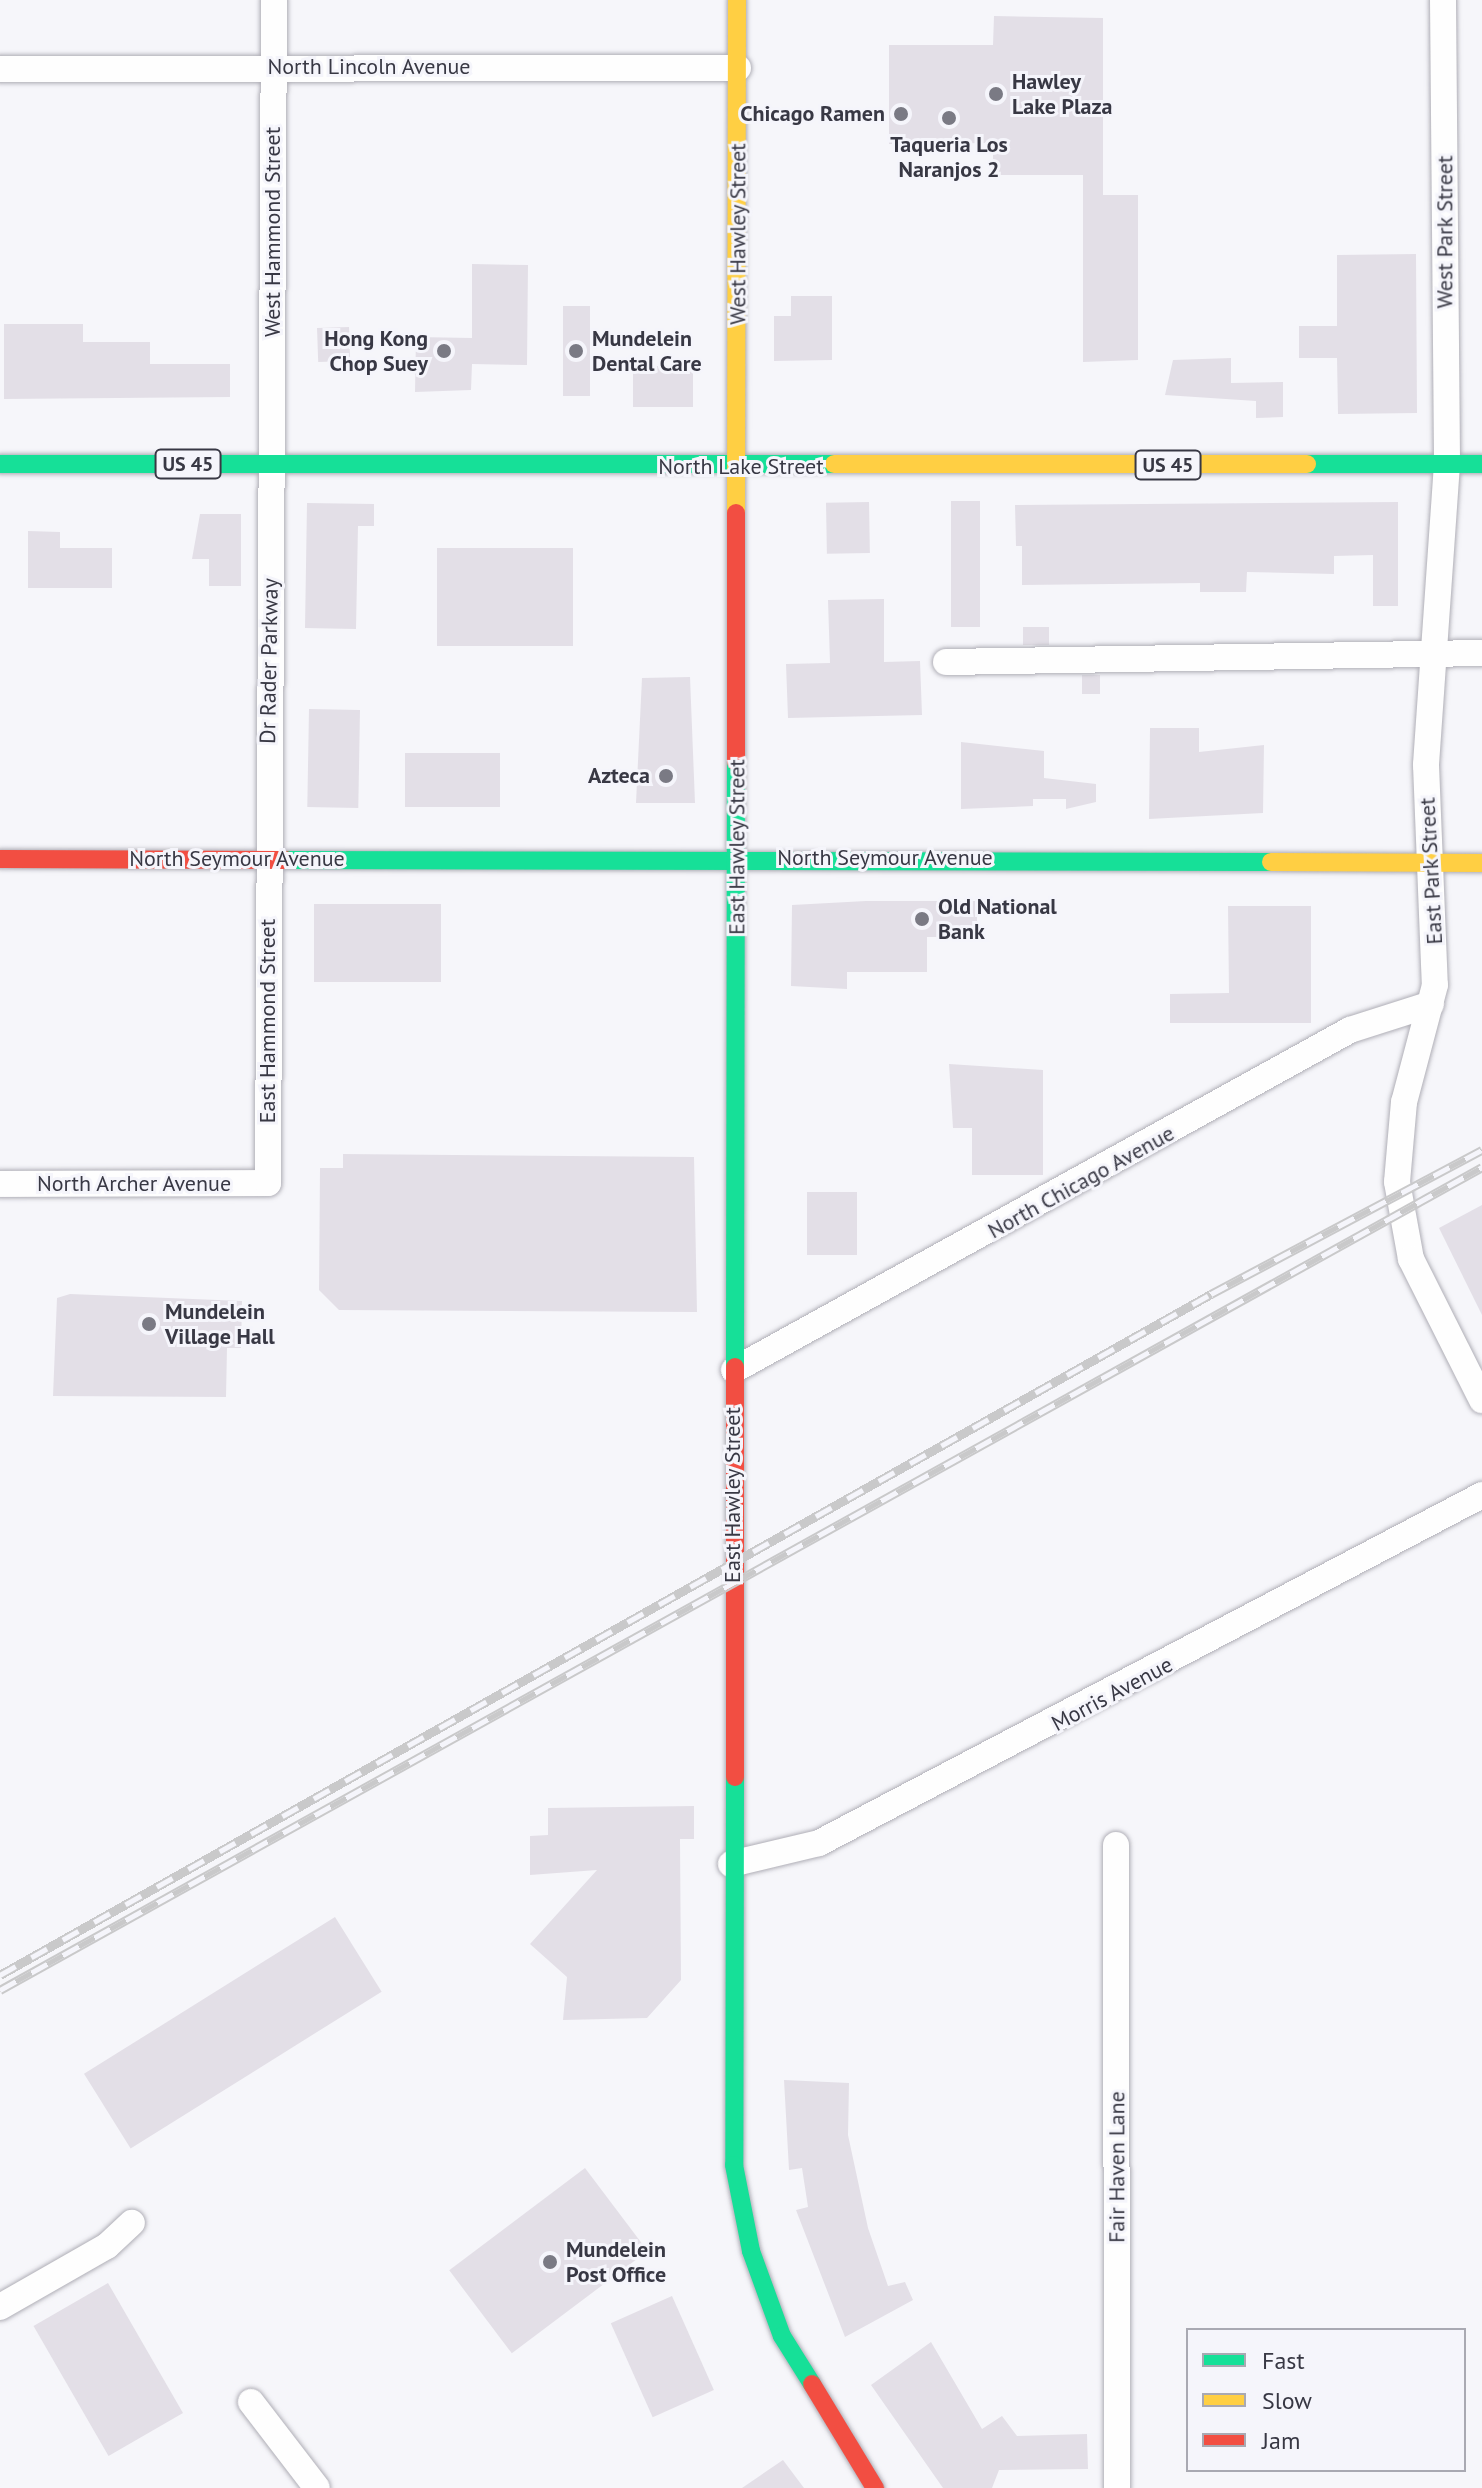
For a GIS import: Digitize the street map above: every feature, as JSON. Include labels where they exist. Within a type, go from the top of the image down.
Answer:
[{"type":"street","name":"West Hammond Street","points":[[272,464],[274,0]]},
{"type":"street","name":"West Hawley Street","points":[[737,0],[739,467]]},
{"type":"street","name":"West Park Street","points":[[1443,0],[1447,464]]},
{"type":"street","name":"North Lincoln Avenue","points":[[0,69],[738,68]]},
{"type":"street","name":"North Lake Street","points":[[0,464],[739,467],[1482,464]]},
{"type":"street","name":"Dr Rader Parkway","points":[[267,859],[272,464]]},
{"type":"street","name":"East Park Street","points":[[1447,464],[1426,765],[1437,905],[1431,1004],[1404,1102],[1397,1182],[1411,1259],[1482,1400]]},
{"type":"street","name":"East Hawley Street","points":[[739,467],[729,2086],[740,2207],[794,2362],[875,2488]]},
{"type":"street","points":[[946,662],[1482,653]]},
{"type":"street","name":"North Seymour Avenue","points":[[0,859],[1432,859],[1482,863]]},
{"type":"street","name":"East Hammond Street","points":[[267,859],[268,1183]]},
{"type":"street","name":"North Chicago Avenue","points":[[734,1370],[1350,1030],[1431,1004]]},
{"type":"street","name":"North Archer Avenue","points":[[0,1184],[268,1183]]},
{"type":"street","name":"Morris Avenue","points":[[731,1864],[819,1843],[1482,1495]]},
{"type":"street","name":"Fair Haven Lane","points":[[1116,1845],[1117,2488]]},
{"type":"street","points":[[0,2307],[107,2246],[132,2223]]},
{"type":"street","points":[[251,2402],[317,2488]]},
{"type":"building","name":"Hawley Lake Plaza","points":[[994,16],[1103,18],[1103,195],[1138,195],[1138,360],[1083,362],[1083,175],[993,175],[993,143],[889,144],[889,45],[993,45]]},
{"type":"building","points":[[1416,254],[1417,413],[1338,414],[1337,358],[1299,358],[1299,326],[1337,326],[1337,255]]},
{"type":"building","points":[[472,264],[528,265],[527,365],[472,364],[471,390],[415,392],[416,337],[472,338]]},
{"type":"building","points":[[791,296],[832,296],[832,360],[774,361],[774,316],[791,316]]},
{"type":"building","name":"Mundelein Dental Care","points":[[563,306],[590,306],[590,396],[563,396]]},
{"type":"building","points":[[4,324],[83,324],[83,342],[150,342],[150,364],[230,364],[230,397],[4,399]]},
{"type":"building","points":[[349,327],[350,361],[318,362],[317,328]]},
{"type":"building","points":[[1231,358],[1231,383],[1283,382],[1283,417],[1256,418],[1256,401],[1165,395],[1173,360]]},
{"type":"building","points":[[633,366],[693,366],[693,407],[633,407]]},
{"type":"building","points":[[951,501],[980,501],[980,627],[951,627]]},
{"type":"building","points":[[869,502],[870,553],[827,554],[826,503]]},
{"type":"building","points":[[1398,502],[1398,606],[1373,606],[1373,555],[1334,556],[1334,574],[1247,572],[1246,592],[1200,592],[1200,583],[1022,585],[1022,546],[1016,546],[1015,505]]},
{"type":"building","points":[[307,503],[374,504],[374,526],[358,526],[356,629],[305,628]]},
{"type":"building","points":[[200,514],[241,514],[241,586],[209,586],[209,559],[192,559]]},
{"type":"building","points":[[28,531],[60,532],[60,548],[112,548],[112,588],[28,588]]},
{"type":"building","points":[[437,548],[573,548],[573,646],[437,646]]},
{"type":"building","points":[[884,599],[884,662],[920,661],[922,715],[788,718],[786,664],[830,663],[828,600]]},
{"type":"building","points":[[1023,627],[1049,627],[1049,645],[1023,645]]},
{"type":"building","points":[[1082,675],[1100,675],[1100,694],[1082,694]]},
{"type":"building","points":[[690,677],[695,803],[636,803],[642,678]]},
{"type":"building","points":[[309,709],[360,710],[358,808],[307,807]]},
{"type":"building","points":[[1150,728],[1199,728],[1199,752],[1264,745],[1263,813],[1149,819]]},
{"type":"building","points":[[961,742],[1044,751],[1044,778],[1096,784],[1096,802],[1066,809],[1066,799],[1033,799],[1033,806],[961,809]]},
{"type":"building","points":[[405,753],[500,753],[500,807],[405,807]]},
{"type":"building","points":[[977,901],[977,937],[927,937],[927,972],[847,972],[847,989],[791,986],[792,905]]},
{"type":"building","points":[[314,904],[441,904],[441,982],[314,982]]},
{"type":"building","points":[[1228,906],[1311,906],[1311,1023],[1170,1023],[1170,994],[1229,993]]},
{"type":"building","points":[[949,1064],[1043,1070],[1043,1175],[972,1175],[972,1128],[953,1128]]},
{"type":"building","points":[[343,1154],[694,1157],[697,1312],[339,1310],[319,1290],[320,1168],[343,1168]]},
{"type":"building","points":[[807,1192],[857,1192],[857,1255],[807,1255]]},
{"type":"building","points":[[1482,1205],[1482,1315],[1439,1228]]},
{"type":"building","name":"Mundelein Village Hall","points":[[70,1294],[242,1301],[241,1348],[227,1348],[226,1397],[53,1396],[57,1298]]},
{"type":"building","points":[[694,1806],[694,1839],[680,1839],[681,1980],[647,2018],[563,2020],[567,1977],[530,1944],[597,1870],[530,1875],[530,1836],[548,1835],[548,1808]]},
{"type":"building","points":[[335,1917],[382,1992],[131,2148],[84,2074]]},
{"type":"building","points":[[784,2080],[849,2083],[848,2135],[868,2228],[888,2286],[905,2282],[913,2300],[845,2337],[796,2210],[808,2207],[802,2168],[789,2170]]},
{"type":"building","name":"Mundelein Post Office","points":[[585,2168],[648,2251],[512,2353],[449,2270]]},
{"type":"building","points":[[108,2283],[183,2413],[109,2456],[34,2326]]},
{"type":"building","points":[[672,2296],[714,2390],[653,2417],[611,2323]]},
{"type":"building","points":[[931,2342],[982,2429],[1002,2416],[1017,2436],[1087,2434],[1088,2469],[999,2470],[992,2488],[943,2488],[871,2385]]},
{"type":"building","points":[[783,2460],[804,2488],[742,2488]]},
{"type":"railway","points":[[0,1975],[1211,1294],[1482,1150]]},
{"type":"railway","points":[[0,1990],[1482,1167]]},
{"type":"traffic: fast","points":[[0,464],[834,464]]},
{"type":"traffic: fast","points":[[1307,464],[1482,464]]},
{"type":"traffic: fast","points":[[735,1367],[736,762]]},
{"type":"traffic: fast","points":[[286,860],[1271,862]]},
{"type":"traffic: fast","points":[[735,1777],[734,2165],[751,2251],[782,2336],[812,2384]]},
{"type":"traffic: slow","points":[[736,513],[737,0]]},
{"type":"traffic: slow","points":[[834,464],[1307,464]]},
{"type":"traffic: slow","points":[[1271,862],[1482,863]]},
{"type":"traffic: jam","points":[[736,513],[736,762]]},
{"type":"traffic: jam","points":[[0,859],[286,860]]},
{"type":"traffic: jam","points":[[735,1367],[735,1777]]},
{"type":"traffic: jam","points":[[812,2384],[875,2488]]},
{"type":"place","name":"Hawley Lake Plaza","points":[[996,94]]},
{"type":"place","name":"Chicago Ramen","points":[[901,114]]},
{"type":"place","name":"Taqueria Los Naranjos 2","points":[[949,118]]},
{"type":"place","name":"Hong Kong Chop Suey","points":[[444,351]]},
{"type":"place","name":"Mundelein Dental Care","points":[[576,351]]},
{"type":"place","name":"Azteca","points":[[666,776]]},
{"type":"place","name":"Old National Bank","points":[[922,919]]},
{"type":"place","name":"Mundelein Village Hall","points":[[149,1324]]},
{"type":"place","name":"Mundelein Post Office","points":[[550,2262]]}]
